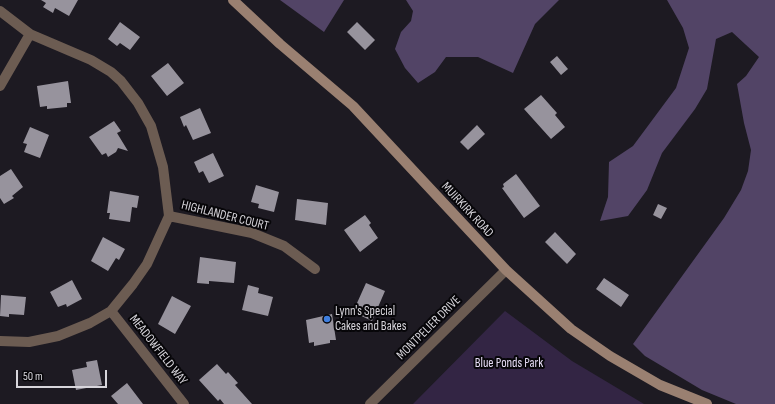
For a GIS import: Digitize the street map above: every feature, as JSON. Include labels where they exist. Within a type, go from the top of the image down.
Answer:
[{"type":"main road","name":"MUIRKIRK ROAD","points":[[233,0],[280,44],[353,106],[506,270],[571,329],[610,356],[660,385],[706,404]]},
{"type":"street","points":[[0,11],[30,34],[76,53],[111,72],[121,81],[138,103],[151,126],[158,146],[165,178],[169,216],[147,264],[111,311],[90,323],[58,336],[29,342],[0,341]]},
{"type":"street","points":[[0,86],[30,34]]},
{"type":"street","name":"HIGHLANDER COURT","points":[[169,216],[252,233],[284,246],[315,269]]},
{"type":"street","name":"MONTPELIER DRIVE","points":[[370,404],[506,270]]},
{"type":"street","name":"MEADOWFIELD WAY","points":[[111,311],[184,404]]},
{"type":"green space","name":"Blue Ponds Park","points":[[505,311],[572,361],[644,404],[413,404]]},
{"type":"shaded area","points":[[280,0],[344,0],[324,32]]},
{"type":"shaded area","points":[[406,0],[559,0],[535,24],[513,73],[478,57],[446,57],[435,72],[418,83],[405,68],[395,49],[401,32],[411,21],[413,11]]},
{"type":"shaded area","points":[[667,0],[775,0],[775,404],[736,404],[702,390],[645,356],[633,344],[724,218],[741,190],[748,171],[751,150],[744,123],[737,84],[746,76],[759,57],[732,32],[716,39],[707,89],[695,109],[662,153],[647,190],[628,216],[600,221],[608,197],[609,162],[633,146],[676,88],[689,48],[683,28]]},
{"type":"building","points":[[41,0],[78,0],[69,16],[55,8],[53,13],[43,7],[46,3]]},
{"type":"building","points":[[120,22],[140,37],[130,50],[120,43],[117,46],[108,39]]},
{"type":"building","points":[[357,22],[375,40],[365,50],[347,32]]},
{"type":"building","points":[[557,56],[568,69],[561,75],[550,62]]},
{"type":"building","points":[[168,63],[184,83],[167,96],[151,76]]},
{"type":"building","points":[[68,81],[71,103],[67,103],[67,107],[47,109],[47,106],[40,107],[37,86]]},
{"type":"building","points":[[541,95],[557,113],[555,115],[565,127],[551,139],[524,109]]},
{"type":"building","points":[[200,108],[211,133],[193,140],[186,125],[184,127],[180,117]]},
{"type":"building","points":[[114,121],[121,131],[117,133],[128,151],[118,148],[116,152],[108,157],[106,153],[102,155],[89,137]]},
{"type":"building","points":[[477,125],[485,134],[468,150],[460,142]]},
{"type":"building","points":[[30,127],[49,135],[40,158],[24,152],[27,144],[23,143]]},
{"type":"building","points":[[213,153],[224,176],[209,183],[203,171],[199,173],[194,162]]},
{"type":"building","points":[[11,169],[23,187],[12,196],[14,198],[4,204],[0,198],[0,176]]},
{"type":"building","points":[[516,174],[540,206],[524,218],[502,188],[504,187],[503,184]]},
{"type":"building","points":[[256,185],[279,192],[274,212],[258,208],[259,204],[251,202]]},
{"type":"building","points":[[110,191],[139,196],[137,208],[132,207],[130,222],[109,219],[110,213],[107,213]]},
{"type":"building","points":[[297,199],[328,203],[326,225],[295,220]]},
{"type":"building","points":[[658,204],[667,208],[661,219],[653,215]]},
{"type":"building","points":[[365,215],[371,223],[369,225],[378,238],[360,252],[344,230]]},
{"type":"building","points":[[555,232],[576,254],[567,264],[545,242]]},
{"type":"building","points":[[103,237],[125,249],[119,260],[116,258],[108,271],[91,261]]},
{"type":"building","points":[[200,257],[236,262],[234,283],[209,281],[209,284],[197,283]]},
{"type":"building","points":[[604,278],[629,295],[621,307],[596,289]]},
{"type":"building","points":[[72,280],[82,299],[67,307],[66,304],[58,307],[50,292]]},
{"type":"building","points":[[366,283],[385,291],[372,321],[353,312]]},
{"type":"building","points":[[248,285],[259,288],[258,293],[273,297],[268,316],[242,310]]},
{"type":"building","points":[[1,295],[26,297],[24,315],[9,314],[9,317],[0,316]]},
{"type":"building","points":[[172,296],[191,306],[175,334],[158,324]]},
{"type":"building","points":[[332,314],[336,340],[330,340],[330,343],[314,346],[314,342],[309,343],[306,320]]},
{"type":"building","points":[[97,360],[102,385],[76,390],[72,370],[87,367],[86,362]]},
{"type":"building","points":[[217,364],[226,374],[228,372],[238,383],[235,385],[252,404],[224,404],[220,399],[218,401],[199,380]]},
{"type":"building","points":[[127,383],[143,404],[118,404],[111,396]]},
{"type":"place","name":"Lynn's Special Cakes and Bakes","points":[[327,319]]}]
